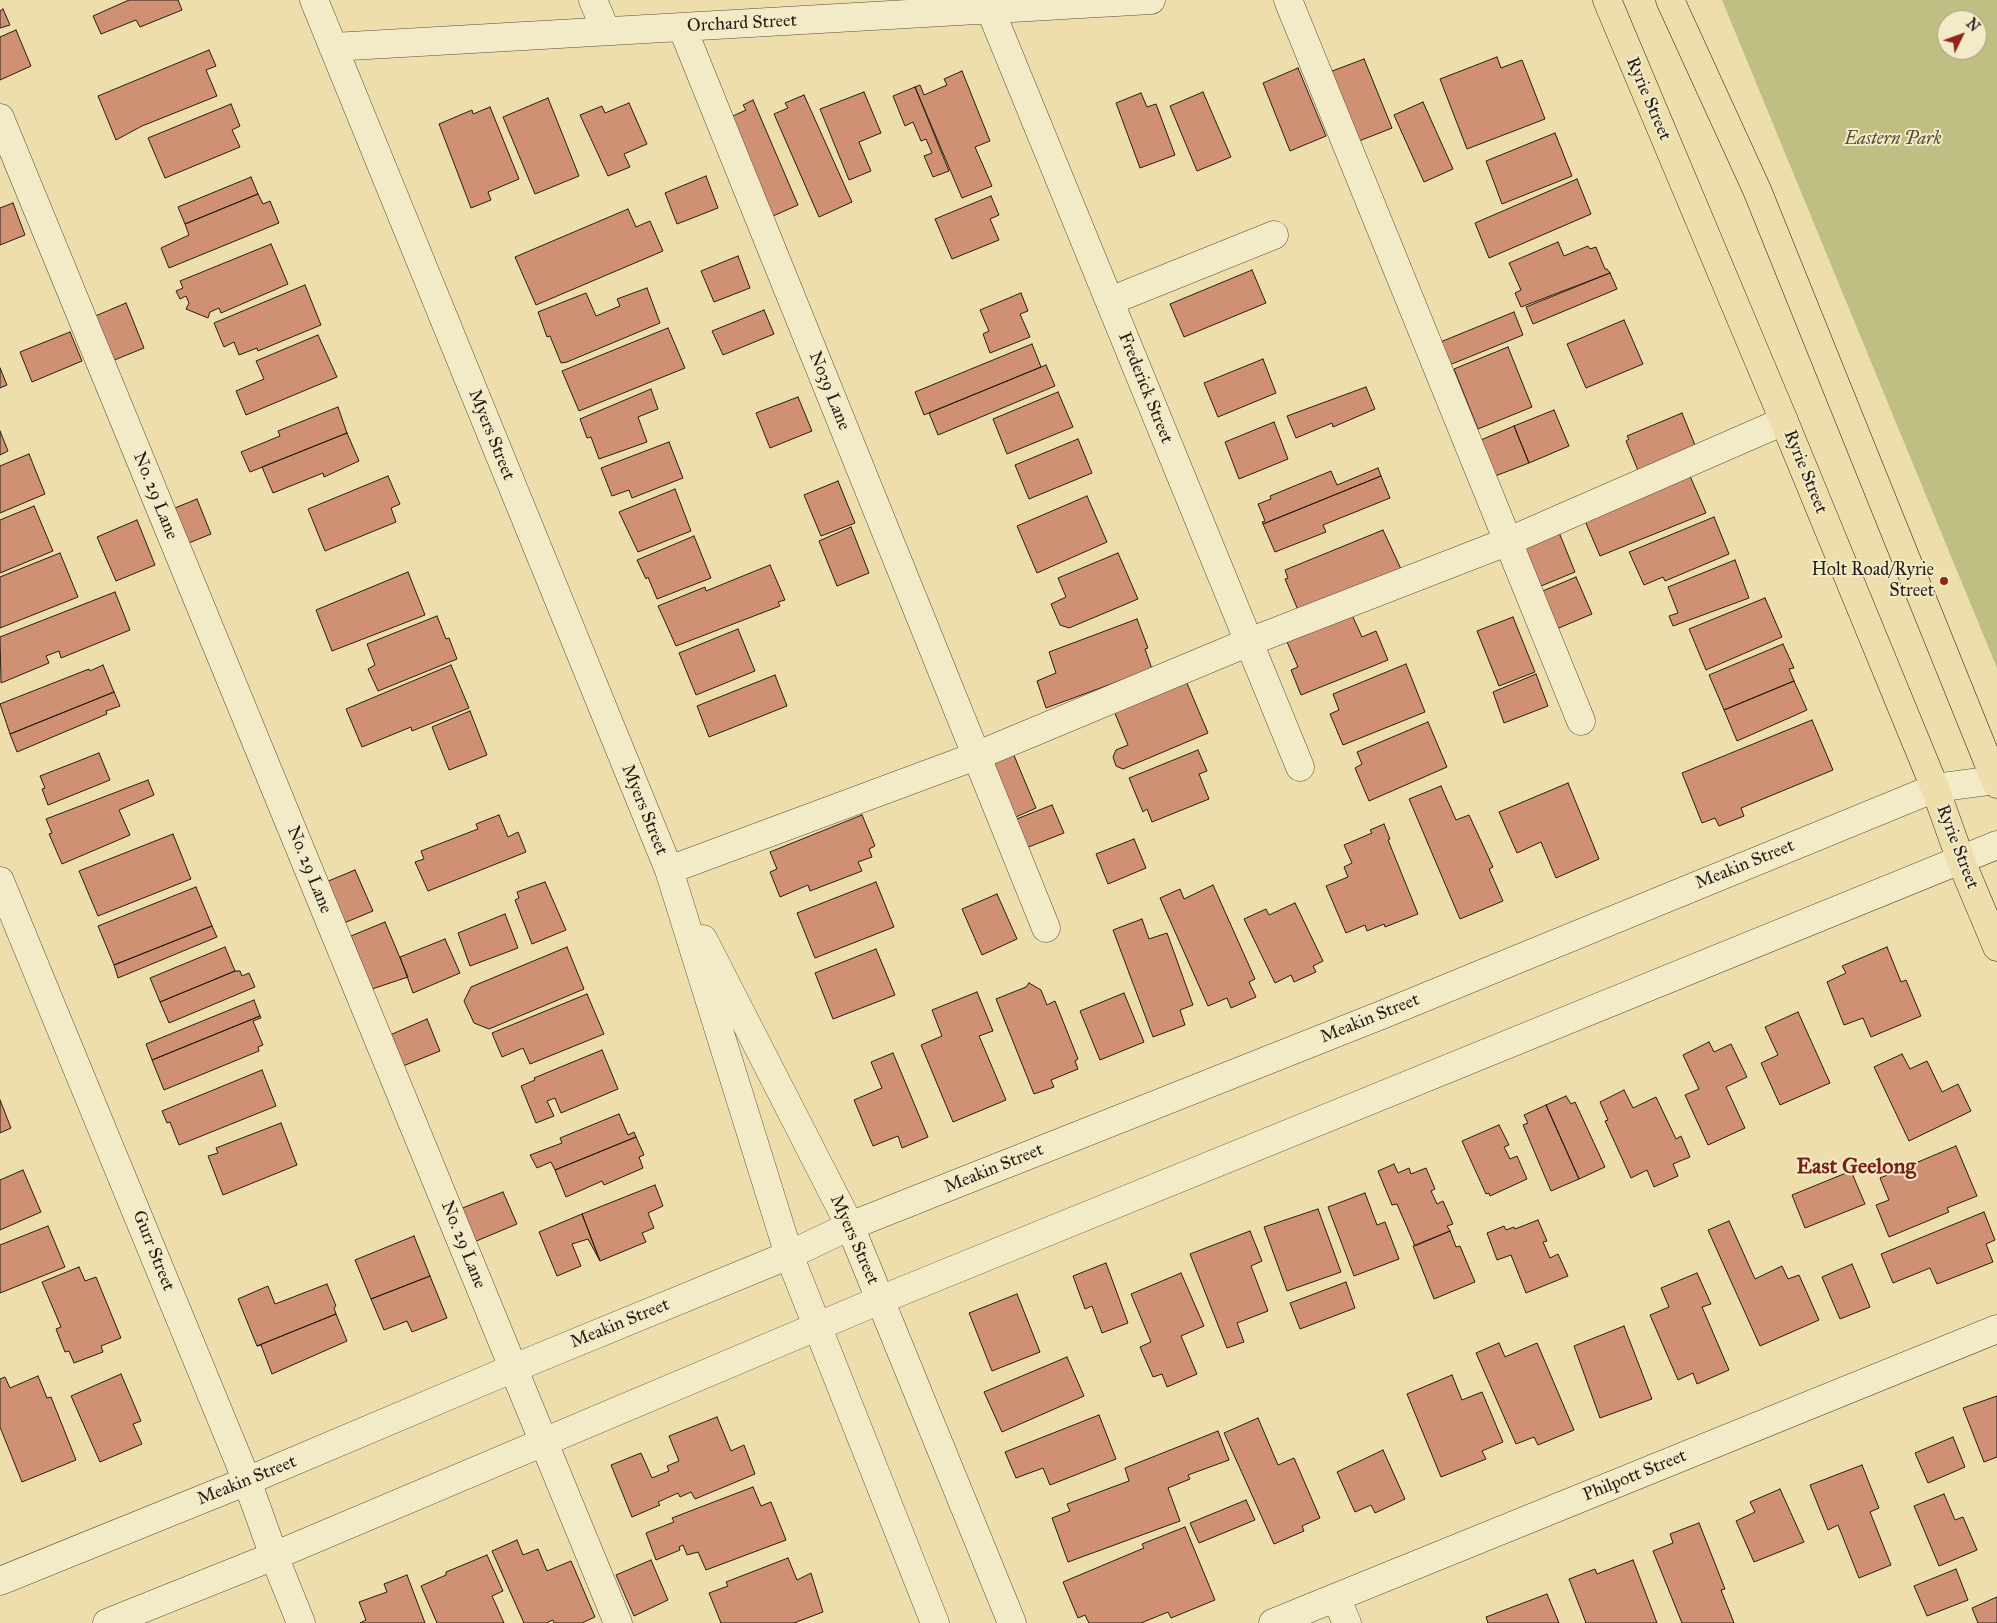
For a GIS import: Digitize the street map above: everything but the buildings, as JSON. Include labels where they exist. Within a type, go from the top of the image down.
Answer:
[{"type":"main road","name":"Ryrie Street","points":[[1607,0],[1784,421],[1935,788],[1961,861],[1997,947]]},
{"type":"main road","points":[[1670,0],[1757,190],[1996,782]]},
{"type":"street","name":"Myers Street","points":[[314,0],[668,870],[790,1255],[816,1326],[935,1623]]},
{"type":"street","points":[[593,0],[606,31]]},
{"type":"street","name":"Orchard Street","points":[[333,47],[682,27],[846,9],[990,9],[1151,0]]},
{"type":"street","points":[[1288,0],[1581,721]]},
{"type":"street","name":"Frederick Street","points":[[990,9],[1300,766]]},
{"type":"street","name":"No39 Lane","points":[[682,27],[1046,928]]},
{"type":"street","name":"No. 29 Lane","points":[[0,118],[618,1623]]},
{"type":"street","points":[[1110,301],[1274,235]]},
{"type":"street","points":[[668,870],[976,756],[1249,642],[1509,541],[1784,421]]},
{"type":"street","name":"Meakin Street","points":[[0,1580],[247,1481],[514,1368],[790,1255],[850,1226],[1384,1014],[1935,788],[1996,782]]},
{"type":"street","points":[[107,1623],[274,1556],[816,1326],[1997,845]]},
{"type":"street","name":"Myers Street","points":[[668,870],[850,1226],[1012,1623]]},
{"type":"street","name":"Gurr Street","points":[[0,881],[247,1481],[301,1623]]},
{"type":"street","name":"Philpott Street","points":[[1274,1623],[1997,1329]]},
{"type":"street","points":[[1336,1598],[1346,1623]]},
{"type":"green space","name":"Eastern Park","points":[[1722,0],[1997,0],[1997,668]]},
{"type":"place","name":"Holt Road/Ryrie Street","points":[[1944,581]]},
{"type":"district","name":"East Geelong","points":[[1856,1168]]}]
